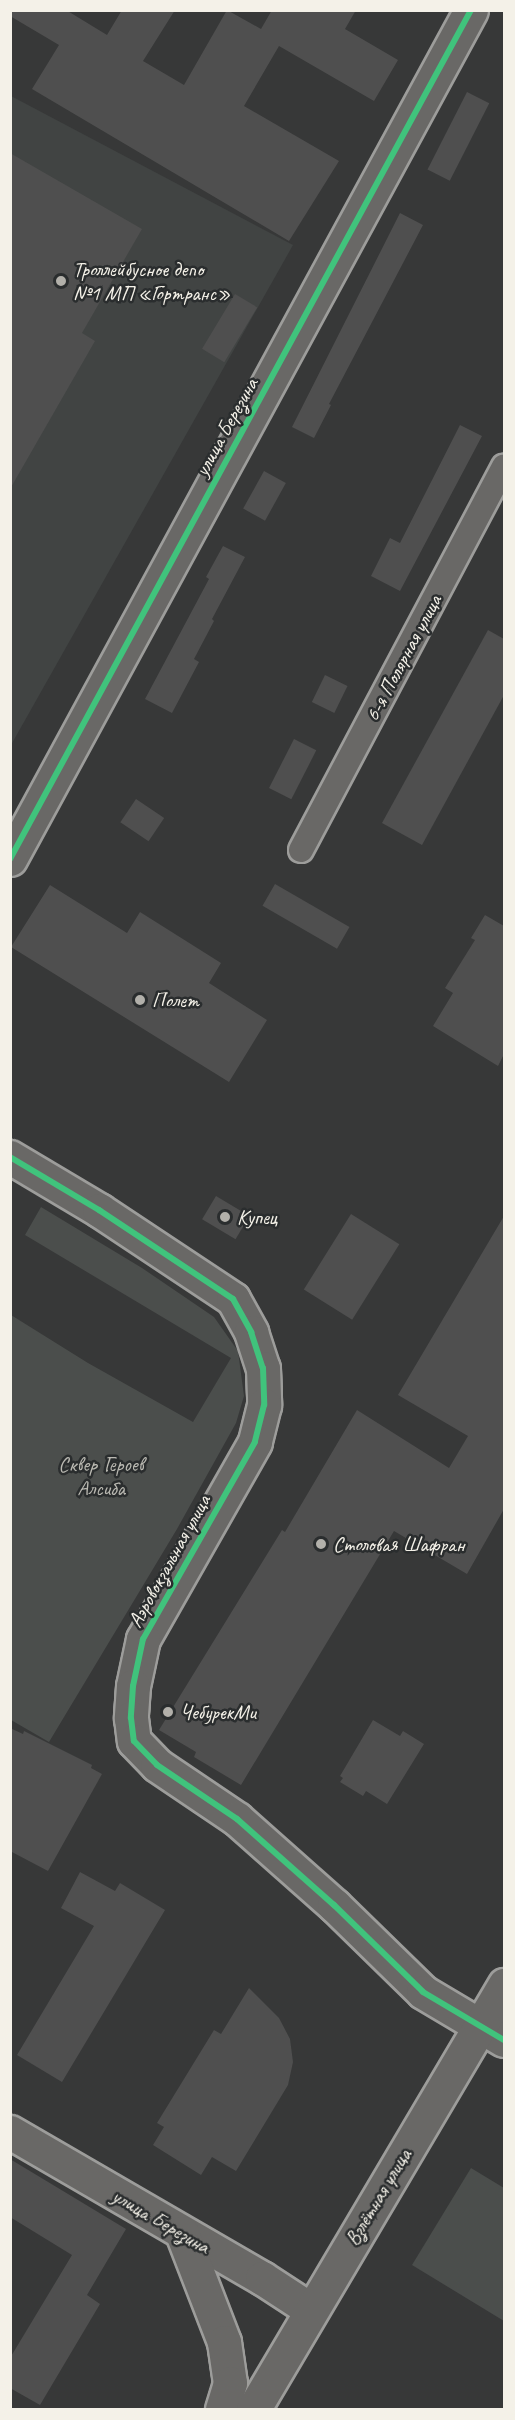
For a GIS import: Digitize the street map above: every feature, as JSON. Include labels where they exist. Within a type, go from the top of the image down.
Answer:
[{"type":"street","name":"улица Березина","points":[[10,859],[471,10]]},
{"type":"street","name":"6-я Полярная улица","points":[[302,850],[504,466]]},
{"type":"street","name":"Аэровокзальная улица","points":[[10,1157],[99,1210],[233,1299],[251,1332],[264,1368],[264,1405],[255,1442],[143,1639],[133,1686],[131,1718],[134,1741],[157,1765],[237,1820],[334,1905],[423,1992],[492,2033]]},
{"type":"street","name":"Взлётная улица","points":[[253,2409],[311,2310],[492,2033],[504,1985]]},
{"type":"street","name":"улица Березина","points":[[10,2132],[262,2278],[311,2310]]},
{"type":"street","points":[[182,2233],[224,2342],[230,2383],[222,2409]]},
{"type":"shaded area","name":"Троллейбусное депо №1 МП «Гортранс»","points":[[11,96],[293,245],[11,745]]},
{"type":"green space","name":"Сквер Героев Алсиба","points":[[41,1207],[142,1268],[214,1317],[238,1351],[244,1396],[236,1423],[177,1529],[49,1742],[11,1720],[11,1315],[88,1363],[193,1422],[231,1358],[25,1235]]},
{"type":"green space","points":[[471,2168],[504,2188],[504,2321],[412,2265]]},
{"type":"building","points":[[10,10],[66,10],[107,35],[122,10],[175,10],[143,61],[184,85],[227,10],[261,29],[272,10],[356,10],[345,29],[398,60],[374,101],[279,46],[244,106],[339,161],[289,241],[32,89],[59,45],[10,16]]},
{"type":"building","points":[[467,92],[489,103],[450,181],[428,170]]},
{"type":"building","name":"Троллейбусное депо №1 МП «Гортранс»","points":[[10,153],[142,229],[82,333],[95,341],[10,489]]},
{"type":"building","points":[[400,213],[423,225],[329,404],[331,405],[314,438],[292,427]]},
{"type":"building","points":[[235,294],[257,307],[224,362],[202,349]]},
{"type":"building","points":[[460,425],[482,436],[400,591],[371,576],[390,538],[400,543]]},
{"type":"building","points":[[264,471],[286,483],[265,521],[243,509]]},
{"type":"building","points":[[223,546],[245,557],[212,619],[214,621],[194,659],[199,662],[172,713],[145,699],[209,579],[206,577]]},
{"type":"building","points":[[488,630],[504,639],[504,695],[422,845],[382,823]]},
{"type":"building","points":[[325,675],[347,686],[334,713],[312,702]]},
{"type":"building","points":[[294,739],[316,750],[291,799],[269,788]]},
{"type":"building","points":[[136,799],[164,818],[149,841],[120,822]]},
{"type":"building","points":[[275,884],[349,927],[337,949],[262,906]]},
{"type":"building","points":[[50,885],[127,933],[140,912],[221,963],[209,983],[267,1020],[229,1082],[11,947]]},
{"type":"building","points":[[485,915],[504,926],[504,1054],[498,1066],[433,1026],[453,993],[445,988],[475,940],[471,938]]},
{"type":"building","name":"Купец","points":[[216,1196],[249,1216],[236,1239],[202,1219]]},
{"type":"building","points":[[351,1214],[399,1244],[352,1320],[304,1289]]},
{"type":"building","points":[[504,1216],[504,1509],[467,1574],[394,1531],[241,1785],[194,1757],[196,1752],[159,1730],[282,1530],[285,1532],[357,1410],[449,1468],[468,1436],[398,1395]]},
{"type":"building","points":[[373,1720],[400,1736],[403,1731],[424,1744],[387,1804],[366,1791],[363,1796],[340,1782],[343,1778],[340,1776]]},
{"type":"building","points":[[10,1728],[23,1734],[24,1731],[92,1765],[91,1768],[102,1774],[48,1871],[10,1851]]},
{"type":"building","points":[[80,1872],[115,1891],[120,1883],[165,1910],[62,2082],[17,2055],[94,1926],[61,1908]]},
{"type":"building","points":[[249,1988],[279,2018],[290,2039],[293,2062],[288,2085],[236,2171],[212,2157],[201,2175],[153,2145],[164,2127],[157,2123],[214,2030],[221,2034]]},
{"type":"building","points":[[10,2159],[126,2229],[87,2295],[100,2304],[40,2405],[10,2388],[10,2358],[72,2255],[10,2217]]},
{"type":"cycle path","points":[[10,859],[471,10]]},
{"type":"cycle path","points":[[10,1157],[99,1210],[233,1299],[251,1332],[263,1368],[264,1405],[255,1442],[143,1639],[133,1686],[131,1718],[134,1741],[157,1765],[237,1819],[334,1905],[423,1992],[504,2040]]},
{"type":"place","name":"Троллейбусное депо №1 МП «Гортранс»","points":[[61,281]]},
{"type":"place","name":"Полет","points":[[140,1000]]},
{"type":"place","name":"Купец","points":[[225,1217]]},
{"type":"place","name":"Столовая Шафран","points":[[321,1544]]},
{"type":"place","name":"ЧебурекМи","points":[[168,1712]]}]
